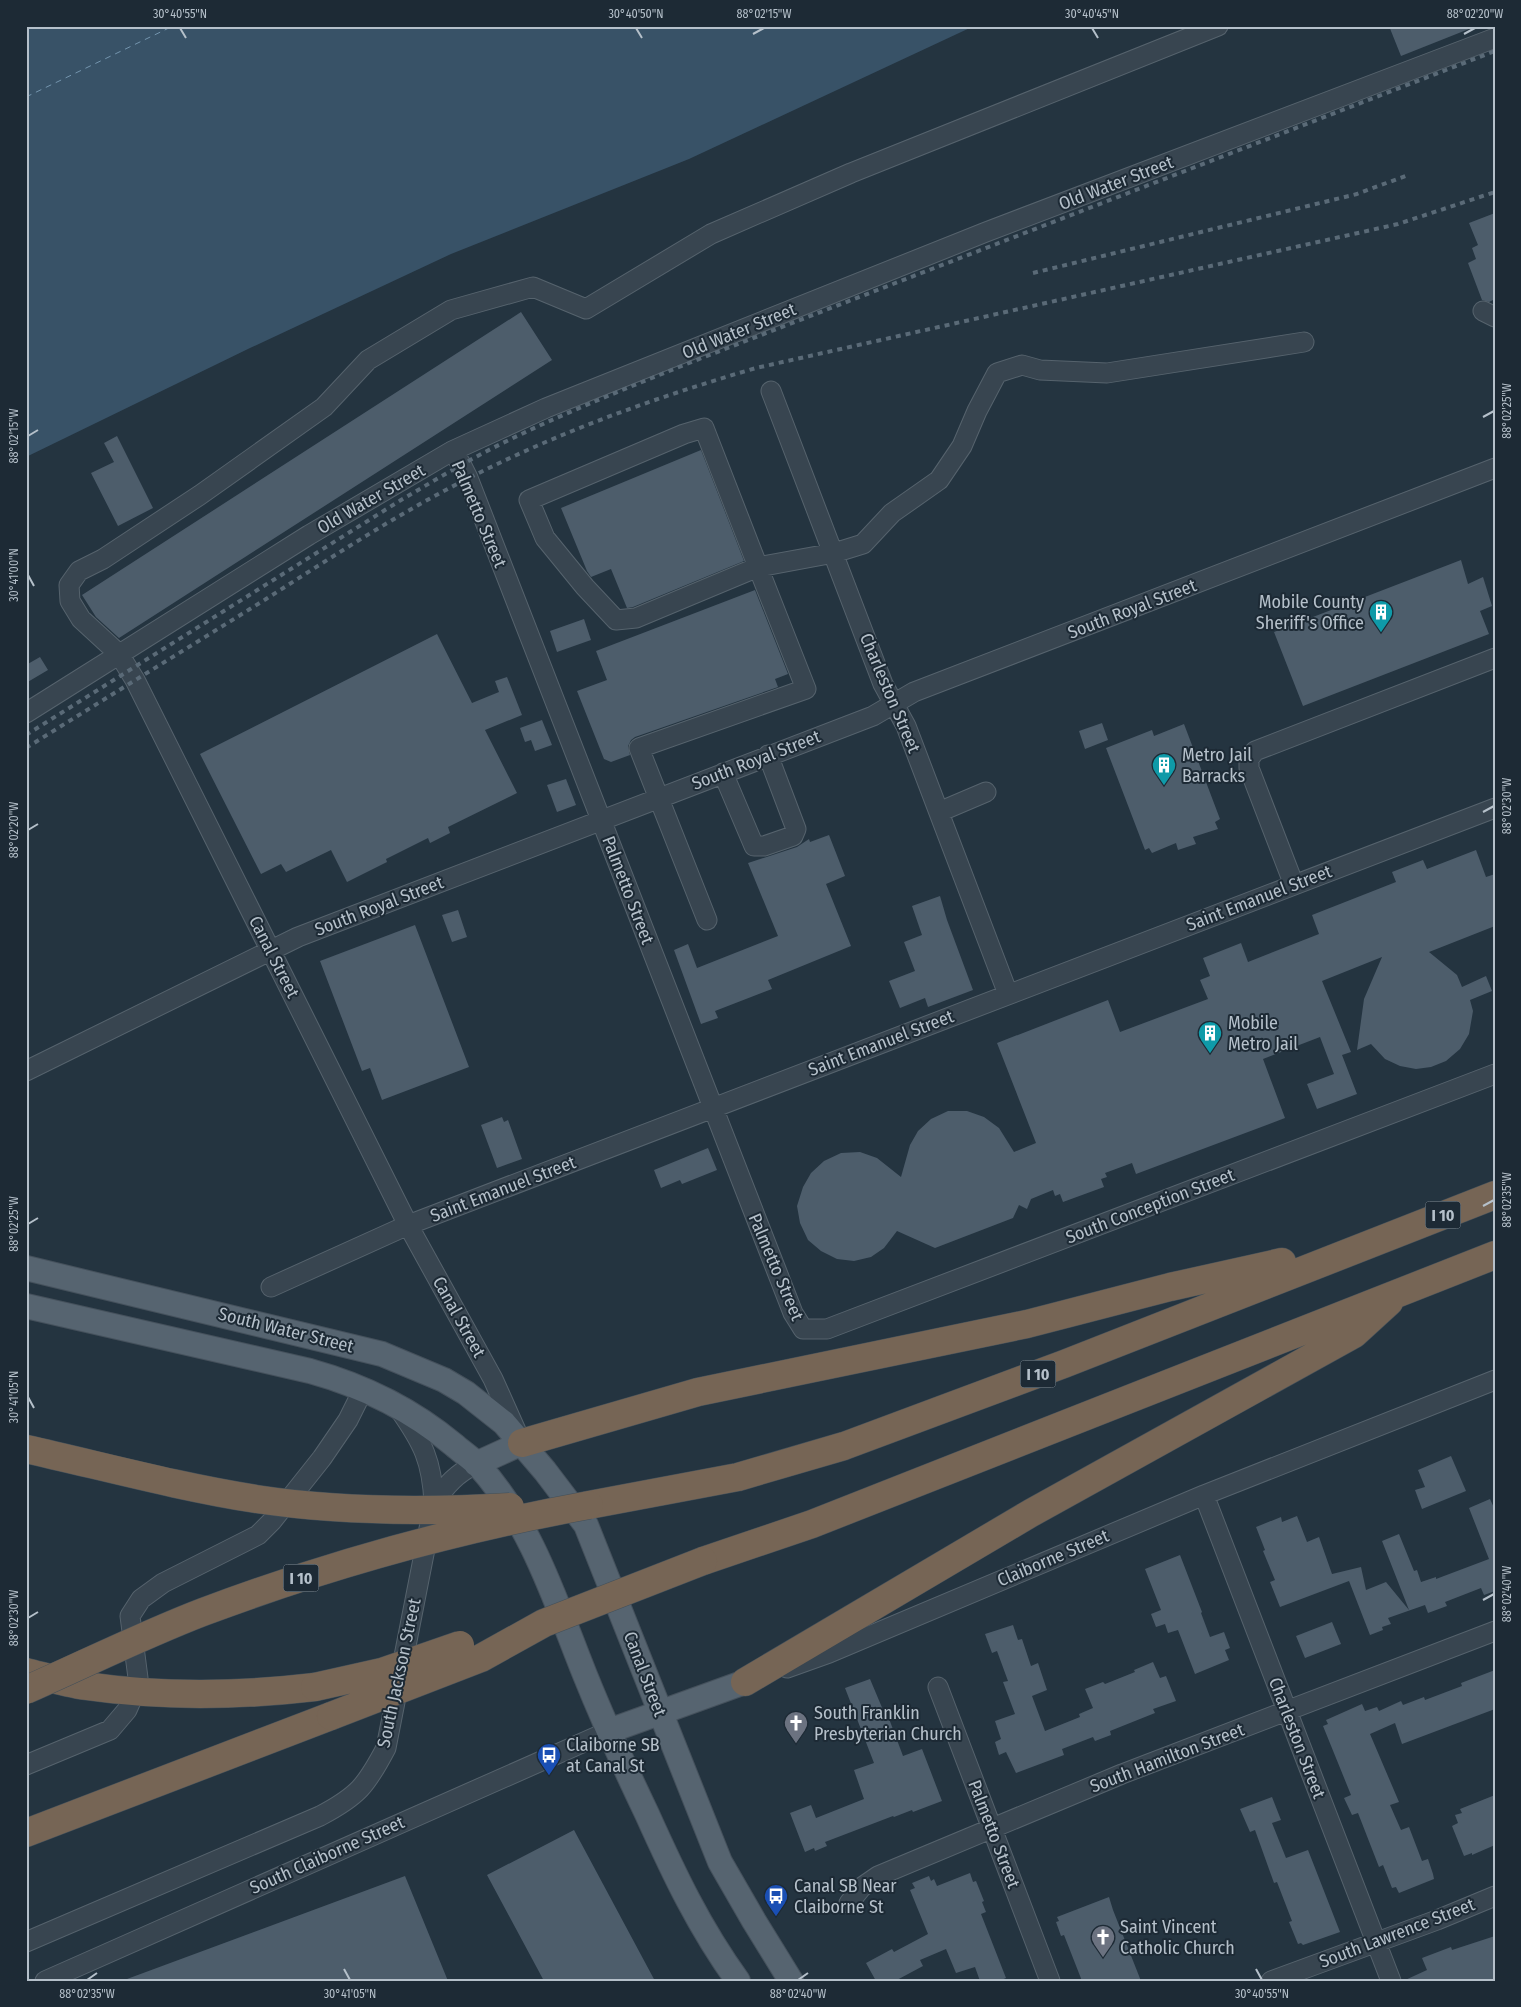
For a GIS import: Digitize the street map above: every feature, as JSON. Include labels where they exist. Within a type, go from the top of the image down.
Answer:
[{"type":"highway","name":"I 10","points":[[26,1690],[202,1612],[330,1568],[434,1538],[525,1517],[738,1477],[844,1446],[1064,1364],[1495,1195]]},
{"type":"highway","points":[[522,1443],[698,1392],[1027,1324],[1390,1235]]},
{"type":"highway","points":[[26,1672],[84,1686],[135,1692],[233,1695],[315,1687],[382,1672],[442,1653],[470,1641],[544,1623],[703,1561],[812,1524],[1495,1254]]},
{"type":"highway","points":[[745,1682],[1031,1513],[1354,1334],[1403,1290]]},
{"type":"highway","points":[[26,1449],[198,1488],[255,1499],[313,1506],[408,1511],[589,1505]]},
{"type":"highway","points":[[26,1833],[481,1658],[544,1623]]},
{"type":"main road","name":"South Water Street","points":[[26,1268],[382,1354],[427,1372],[466,1393],[504,1423],[522,1443]]},
{"type":"main road","name":"South Water Street","points":[[26,1306],[310,1371],[364,1388],[396,1404],[429,1426],[476,1464]]},
{"type":"main road","name":"South Jackson Street","points":[[476,1464],[522,1443]]},
{"type":"main road","name":"Canal Street","points":[[522,1443],[586,1524],[720,1862],[791,1981]]},
{"type":"main road","points":[[476,1464],[506,1503],[532,1546],[556,1599],[609,1731],[688,1903],[707,1936],[738,1981]]},
{"type":"main road","name":"Claiborne Street","points":[[609,1731],[745,1682]]},
{"type":"street","name":"Canal Street","points":[[522,1443],[493,1379],[408,1225],[135,680],[119,654],[81,619],[70,601],[69,585],[79,571],[103,559],[200,495],[324,408],[368,360],[451,310],[533,286],[586,309],[711,234],[851,173],[1218,26]]},
{"type":"street","name":"Old Water Street","points":[[26,713],[309,534],[452,451],[546,408],[977,236],[1495,38]]},
{"type":"street","points":[[707,920],[639,748],[806,689],[758,568],[704,428],[684,434],[529,500],[545,538],[585,587],[616,620],[636,618],[758,568],[834,553],[863,544],[892,513],[939,480],[962,446],[977,411],[997,373],[1022,365],[1040,370],[1107,373],[1304,342]]},
{"type":"street","name":"Charleston Street","points":[[771,391],[883,684],[906,726],[1008,994]]},
{"type":"street","name":"Palmetto Street","points":[[452,451],[468,478],[793,1313],[803,1329]]},
{"type":"street","name":"South Royal Street","points":[[26,1071],[271,950],[308,934],[873,716],[914,692],[1495,468]]},
{"type":"street","points":[[1294,885],[1249,768],[1249,759],[1254,750],[1495,658]]},
{"type":"street","points":[[723,773],[754,846],[764,846],[792,836],[796,829],[768,756]]},
{"type":"street","points":[[939,812],[986,792]]},
{"type":"street","name":"Saint Emanuel Street","points":[[271,1287],[408,1225],[1495,808]]},
{"type":"street","name":"South Conception Street","points":[[803,1329],[827,1329],[1495,1074]]},
{"type":"street","name":"Claiborne Street","points":[[745,1682],[828,1653],[1204,1495],[1495,1380]]},
{"type":"street","points":[[26,1765],[110,1730],[128,1710],[138,1678],[130,1616],[141,1599],[163,1584],[258,1534],[265,1528],[322,1458],[348,1420],[364,1388]]},
{"type":"street","points":[[396,1404],[426,1453],[432,1476],[434,1503]]},
{"type":"street","name":"South Jackson Street","points":[[26,1942],[320,1816],[339,1806],[359,1791],[372,1774],[386,1748],[434,1503],[451,1480],[476,1464]]},
{"type":"street","name":"Charleston Street","points":[[1204,1495],[1391,1981]]},
{"type":"street","name":"South Hamilton Street","points":[[850,1903],[862,1887],[878,1876],[1122,1774],[1495,1631]]},
{"type":"street","name":"Palmetto Street","points":[[938,1686],[1050,1981]]},
{"type":"street","name":"South Claiborne Street","points":[[45,1981],[609,1731]]},
{"type":"street","name":"South Lawrence Street","points":[[1271,1981],[1495,1896]]},
{"type":"water","points":[[26,26],[974,26],[689,159],[451,254],[250,348],[26,457]]},
{"type":"building","points":[[1389,26],[1474,26],[1474,27],[1401,56]]},
{"type":"building","points":[[1495,213],[1495,299],[1489,302],[1482,300],[1468,263],[1476,259],[1472,248],[1478,245],[1469,223]]},
{"type":"building","points":[[521,312],[552,360],[119,638],[96,617],[82,595]]},
{"type":"building","points":[[117,436],[153,508],[118,526],[91,473],[114,462],[104,443]]},
{"type":"building","points":[[701,450],[744,561],[627,608],[611,569],[591,577],[587,571],[561,508]]},
{"type":"building","name":"Mobile County Sheriff's Office","points":[[1461,560],[1468,584],[1483,577],[1492,606],[1480,611],[1489,634],[1303,706],[1274,632]]},
{"type":"building","points":[[755,590],[788,674],[775,679],[778,687],[635,737],[628,746],[630,755],[611,762],[604,759],[577,691],[607,680],[596,651]]},
{"type":"building","points":[[584,619],[591,640],[557,652],[550,631]]},
{"type":"building","points":[[437,634],[472,703],[499,692],[495,681],[507,677],[522,715],[485,730],[517,793],[448,827],[450,833],[430,843],[428,838],[386,859],[387,862],[347,882],[331,850],[286,872],[281,864],[261,874],[200,754]]},
{"type":"building","points":[[40,657],[48,670],[26,683],[26,665]]},
{"type":"building","points":[[542,720],[552,745],[535,751],[531,740],[525,742],[520,728]]},
{"type":"building","points":[[1102,723],[1108,740],[1085,749],[1079,731]]},
{"type":"building","name":"Metro Jail Barracks","points":[[1184,724],[1220,819],[1215,822],[1218,829],[1193,837],[1196,844],[1178,850],[1176,843],[1152,853],[1149,848],[1145,850],[1106,748],[1152,730],[1154,736]]},
{"type":"building","points":[[566,779],[576,805],[557,812],[547,785]]},
{"type":"building","points":[[829,835],[845,876],[826,884],[851,946],[768,980],[772,989],[715,1011],[718,1018],[701,1024],[674,950],[688,944],[697,968],[778,936],[748,863],[797,847],[809,839],[810,842]]},
{"type":"building","name":"Mobile Metro Jail","points":[[1476,850],[1486,877],[1495,874],[1495,926],[1429,952],[1457,975],[1462,987],[1486,976],[1492,991],[1470,1000],[1473,1011],[1469,1034],[1460,1049],[1446,1061],[1431,1067],[1416,1069],[1400,1066],[1385,1059],[1371,1044],[1357,1050],[1364,999],[1382,957],[1322,981],[1351,1052],[1342,1055],[1357,1094],[1317,1109],[1307,1084],[1334,1074],[1320,1037],[1263,1059],[1285,1118],[1136,1174],[1132,1163],[1105,1173],[1107,1177],[1101,1179],[1104,1187],[1063,1202],[1060,1194],[1055,1196],[1053,1190],[1031,1199],[1027,1209],[1019,1205],[1013,1218],[935,1248],[897,1231],[884,1248],[871,1257],[854,1261],[837,1259],[821,1251],[808,1240],[800,1223],[797,1206],[803,1187],[811,1173],[824,1161],[841,1153],[860,1152],[877,1158],[901,1177],[910,1145],[918,1131],[931,1119],[948,1111],[967,1111],[984,1117],[999,1128],[1014,1152],[1036,1143],[997,1043],[1108,1000],[1120,1032],[1208,999],[1200,980],[1210,976],[1203,958],[1241,943],[1248,962],[1319,934],[1312,915],[1396,882],[1392,872],[1423,860],[1427,869]]},
{"type":"building","points":[[940,896],[973,990],[928,1007],[925,998],[900,1008],[889,981],[915,971],[904,942],[922,935],[912,906]]},
{"type":"building","points":[[458,910],[467,937],[452,942],[442,915]]},
{"type":"building","points":[[415,925],[469,1067],[382,1100],[370,1068],[362,1071],[320,961]]},
{"type":"building","points":[[502,1117],[504,1122],[508,1120],[522,1159],[497,1168],[481,1125]]},
{"type":"building","points":[[708,1148],[717,1170],[682,1184],[680,1180],[661,1188],[654,1170]]},
{"type":"building","points":[[1451,1456],[1466,1491],[1422,1509],[1415,1490],[1425,1487],[1418,1470]]},
{"type":"building","points":[[1490,1499],[1495,1510],[1495,1591],[1484,1595],[1481,1588],[1445,1602],[1447,1606],[1428,1613],[1425,1605],[1388,1618],[1391,1624],[1382,1627],[1383,1630],[1370,1635],[1349,1581],[1280,1607],[1270,1582],[1275,1580],[1263,1551],[1265,1550],[1256,1527],[1281,1517],[1282,1522],[1297,1516],[1307,1542],[1319,1537],[1332,1574],[1361,1567],[1366,1590],[1386,1582],[1409,1610],[1382,1541],[1399,1534],[1414,1571],[1417,1570],[1421,1582],[1436,1577],[1436,1579],[1489,1559],[1469,1508]]},
{"type":"building","points":[[1180,1555],[1210,1637],[1224,1632],[1230,1648],[1225,1650],[1229,1660],[1195,1674],[1178,1630],[1168,1633],[1165,1624],[1156,1627],[1151,1614],[1161,1610],[1145,1569]]},
{"type":"building","points":[[1332,1622],[1341,1644],[1305,1658],[1296,1636]]},
{"type":"building","points":[[1013,1625],[1018,1640],[1022,1639],[1031,1666],[1038,1663],[1047,1690],[1032,1696],[1045,1731],[1080,1717],[1079,1714],[1093,1708],[1085,1689],[1103,1682],[1105,1684],[1135,1672],[1134,1670],[1153,1662],[1160,1678],[1166,1676],[1176,1701],[1153,1709],[1155,1713],[1110,1731],[1111,1735],[1095,1741],[1093,1737],[1062,1749],[1064,1755],[1016,1773],[1006,1752],[999,1755],[995,1742],[1001,1739],[995,1721],[1015,1714],[1003,1682],[1008,1681],[997,1651],[992,1653],[985,1634]]},
{"type":"building","points":[[1495,1670],[1495,1709],[1402,1744],[1395,1723],[1370,1734],[1399,1802],[1390,1805],[1401,1830],[1409,1827],[1422,1861],[1428,1859],[1434,1879],[1399,1893],[1396,1887],[1392,1888],[1383,1865],[1379,1867],[1358,1813],[1352,1815],[1344,1798],[1351,1795],[1323,1726],[1328,1724],[1326,1720],[1362,1704],[1365,1711],[1377,1707],[1379,1711],[1401,1701],[1403,1705],[1424,1697],[1425,1700],[1462,1686],[1461,1683]]},
{"type":"building","points":[[870,1679],[886,1717],[888,1716],[903,1756],[922,1749],[942,1801],[913,1812],[912,1810],[893,1816],[825,1842],[827,1846],[815,1851],[814,1848],[805,1852],[790,1813],[811,1805],[816,1818],[864,1799],[854,1770],[874,1763],[845,1688]]},
{"type":"building","points":[[1495,1795],[1495,1845],[1472,1855],[1472,1853],[1464,1856],[1452,1826],[1458,1823],[1455,1815],[1462,1813],[1460,1809]]},
{"type":"building","points":[[1272,1797],[1281,1820],[1272,1823],[1286,1858],[1308,1850],[1340,1932],[1303,1945],[1301,1943],[1298,1944],[1289,1922],[1292,1921],[1277,1882],[1274,1883],[1255,1830],[1250,1832],[1240,1809]]},
{"type":"building","points":[[574,1830],[655,1981],[544,1981],[487,1875]]},
{"type":"building","points":[[970,1873],[973,1882],[976,1881],[984,1901],[982,1902],[986,1912],[981,1914],[1006,1978],[999,1981],[980,1981],[975,1967],[956,1973],[946,1949],[920,1960],[923,1966],[895,1981],[876,1981],[866,1963],[892,1949],[894,1952],[928,1934],[910,1890],[915,1888],[912,1883],[929,1876],[931,1881],[934,1879],[937,1886]]},
{"type":"building","points":[[405,1876],[448,1981],[127,1981],[127,1979]]},
{"type":"building","name":"Saint Vincent Catholic Church","points":[[1109,1897],[1141,1981],[1082,1981],[1064,1935],[1061,1936],[1056,1922],[1059,1921],[1057,1917]]},
{"type":"building","points":[[1495,1936],[1495,1981],[1403,1981],[1427,1970],[1422,1958],[1451,1947],[1452,1950]]},
{"type":"ferry route","points":[[26,97],[173,26]]},
{"type":"railway","points":[[26,735],[401,500],[455,468],[534,428],[694,361],[1495,51]]},
{"type":"railway","points":[[1033,273],[1357,194],[1408,175]]},
{"type":"railway","points":[[26,748],[341,551],[417,506],[504,461],[610,416],[756,368],[1398,224],[1495,192]]},
{"type":"place","name":"Mobile County Sheriff's Office","points":[[1381,633]]},
{"type":"place","name":"Metro Jail Barracks","points":[[1164,786]]},
{"type":"place","name":"Mobile Metro Jail","points":[[1210,1054]]},
{"type":"place","name":"South Franklin Presbyterian Church","points":[[796,1744]]},
{"type":"place","name":"Claiborne SB at Canal St","points":[[549,1776]]},
{"type":"place","name":"Canal SB Near Claiborne St","points":[[776,1917]]},
{"type":"place","name":"Saint Vincent Catholic Church","points":[[1103,1958]]}]
